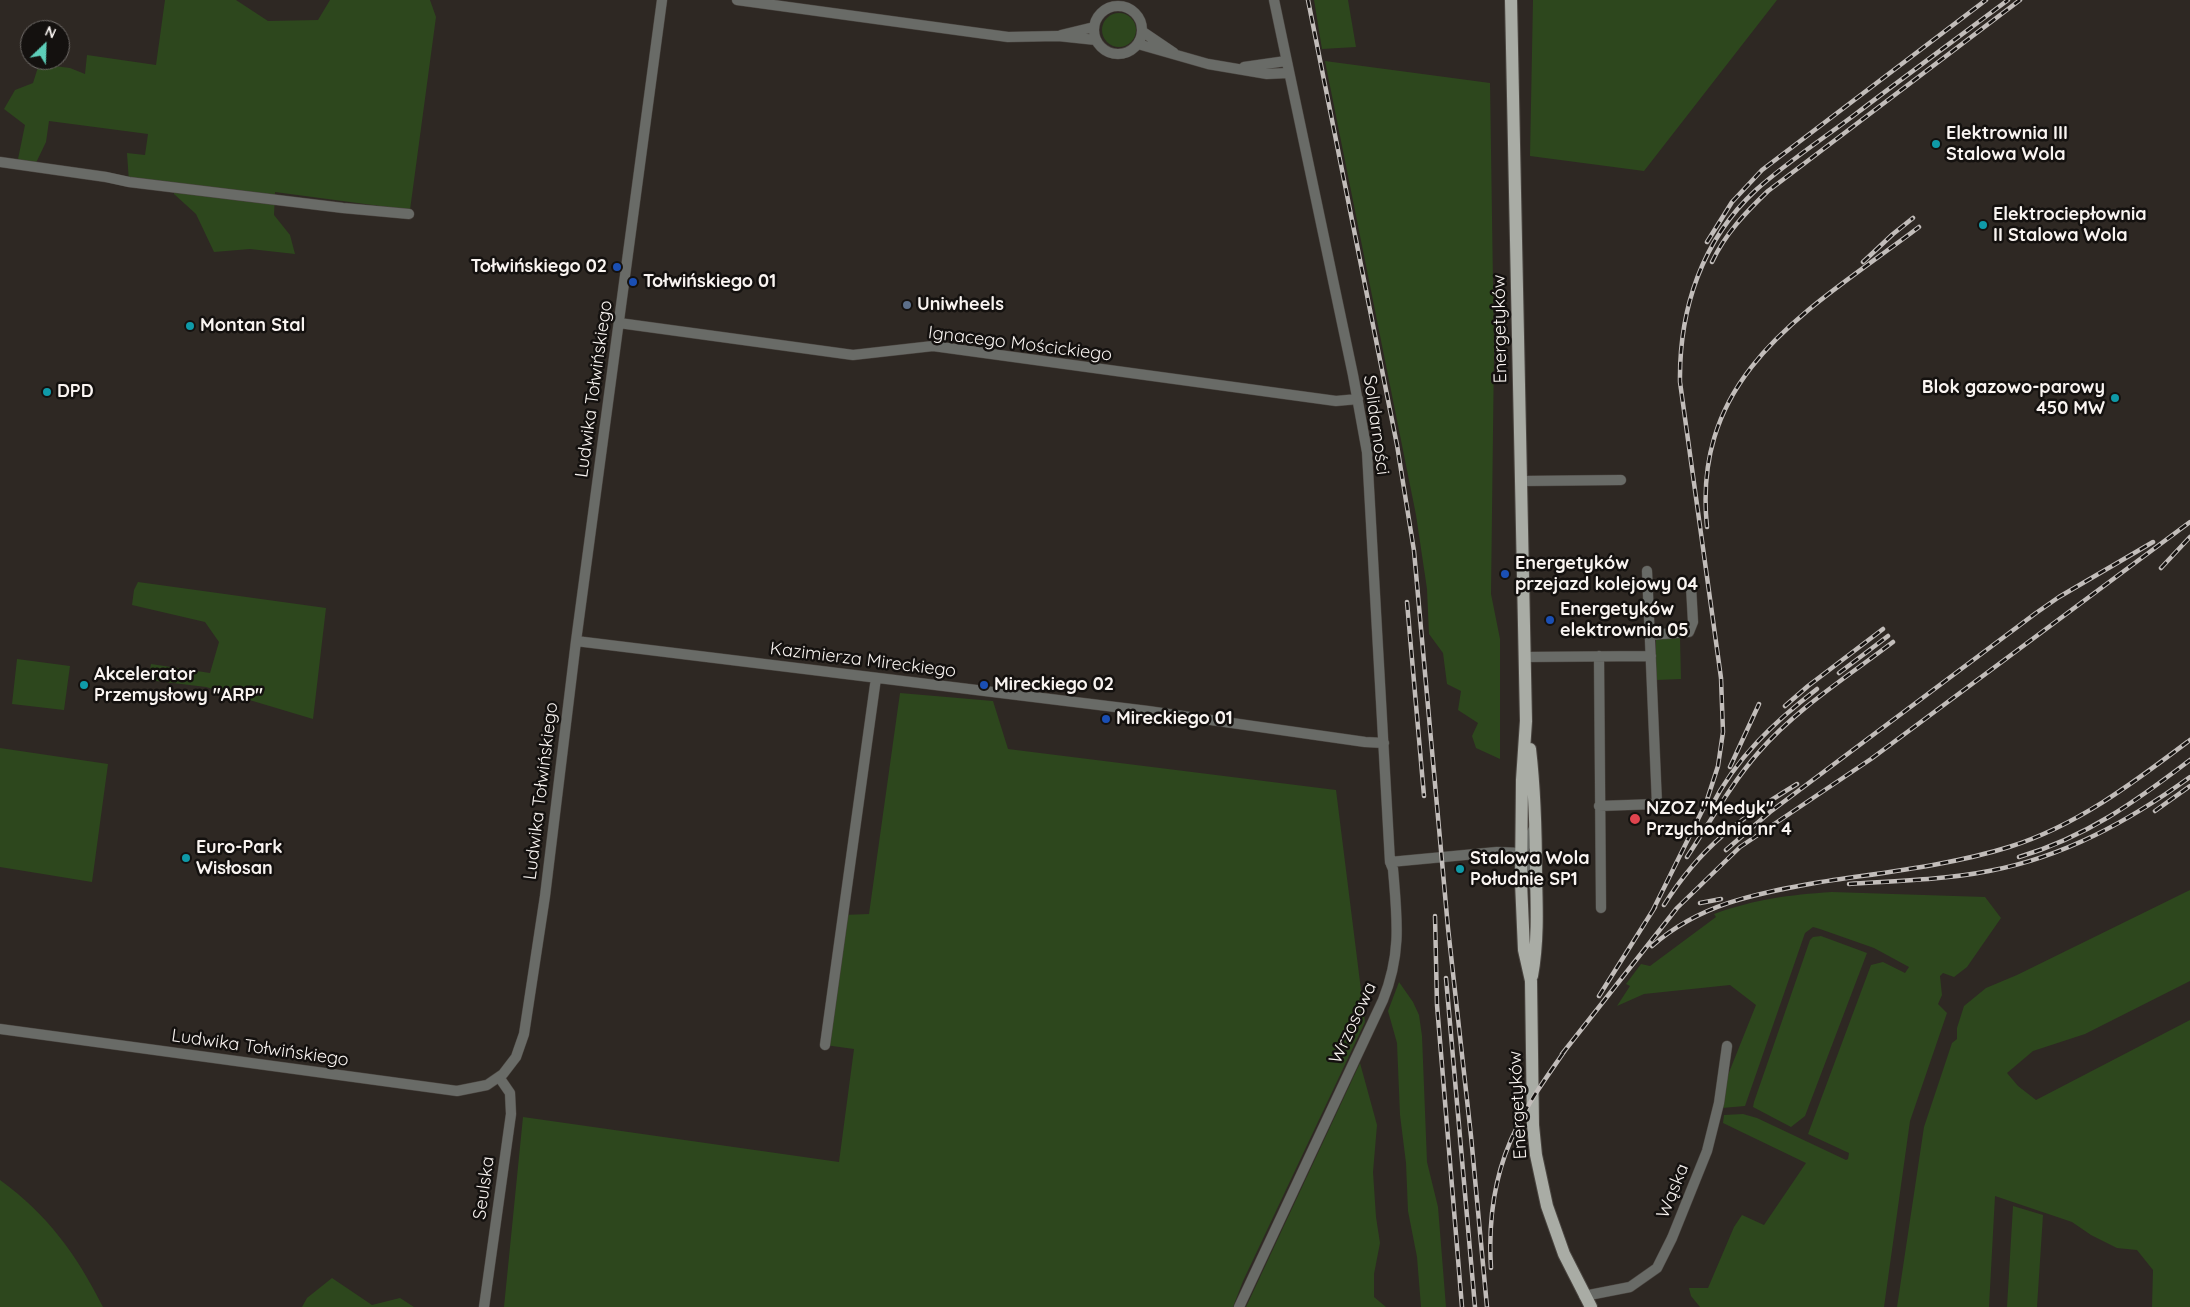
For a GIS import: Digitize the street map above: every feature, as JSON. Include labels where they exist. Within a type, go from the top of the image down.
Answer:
[{"type":"main road","name":"Energetyków","points":[[1511,0],[1526,721],[1522,780],[1522,853],[1524,950],[1531,981]]},
{"type":"main road","name":"Energetyków","points":[[1526,721],[1534,781],[1536,824],[1536,944],[1531,981],[1533,1125],[1536,1154],[1547,1206],[1564,1254],[1588,1301]]},
{"type":"street","name":"Ludwika Tołwińskiego","points":[[0,1029],[457,1091],[478,1088],[499,1077],[516,1057],[524,1034],[547,877],[576,641],[662,0]]},
{"type":"street","points":[[738,0],[1008,37],[1058,36],[1096,40]]},
{"type":"street","name":"Solidarności","points":[[1274,0],[1358,399],[1367,452],[1390,862]]},
{"type":"street","points":[[1117,3],[1129,4],[1140,18],[1143,32],[1138,44],[1126,53],[1112,53],[1100,46],[1096,40],[1094,27],[1101,12],[1117,3]]},
{"type":"street","points":[[1058,36],[1094,27]]},
{"type":"street","points":[[1143,32],[1177,55]]},
{"type":"street","points":[[1138,44],[1208,64],[1267,74],[1288,73]]},
{"type":"street","points":[[1236,68],[1286,61]]},
{"type":"street","points":[[0,162],[130,182],[343,208],[410,214]]},
{"type":"street","name":"Ignacego Mościckiego","points":[[619,324],[853,355],[933,346],[1336,401],[1358,399]]},
{"type":"street","points":[[1522,481],[1621,480]]},
{"type":"street","points":[[1599,806],[1657,804],[1647,571]]},
{"type":"street","points":[[1649,635],[1689,632],[1693,622],[1690,586]]},
{"type":"street","name":"Kazimierza Mireckiego","points":[[576,641],[1220,720],[1366,742],[1384,743]]},
{"type":"street","points":[[1599,656],[1600,908]]},
{"type":"street","points":[[1524,657],[1651,656]]},
{"type":"street","points":[[825,1045],[876,678]]},
{"type":"street","points":[[1536,824],[1522,853],[1536,892]]},
{"type":"street","points":[[1390,862],[1497,852],[1522,853]]},
{"type":"street","name":"Wrzosowa","points":[[1239,1307],[1390,980],[1398,937],[1393,869],[1390,862]]},
{"type":"street","name":"Wąska","points":[[1588,1301],[1630,1288],[1656,1268],[1672,1238],[1707,1151],[1717,1112],[1727,1046]]},
{"type":"street","name":"Seulska","points":[[484,1307],[511,1114],[510,1093],[499,1077]]},
{"type":"green space","points":[[165,0],[236,0],[268,21],[318,20],[330,0],[430,0],[436,17],[410,210],[275,192],[274,215],[290,235],[295,254],[250,249],[214,252],[196,214],[174,194],[173,186],[129,182],[127,153],[145,155],[148,134],[49,121],[46,142],[34,167],[18,159],[25,125],[4,109],[15,90],[33,83],[37,70],[70,70],[70,68],[85,74],[87,55],[156,65]]},
{"type":"green space","points":[[1314,0],[1348,0],[1356,47],[1322,49]]},
{"type":"green space","points":[[1533,0],[1777,0],[1644,171],[1530,156]]},
{"type":"green space","points":[[1119,13],[1126,14],[1131,18],[1135,23],[1135,37],[1131,42],[1126,46],[1119,47],[1112,46],[1107,42],[1103,37],[1102,30],[1103,23],[1107,18],[1112,14]]},
{"type":"green space","points":[[1325,61],[1490,83],[1494,350],[1491,594],[1500,639],[1500,759],[1476,748],[1472,736],[1478,723],[1458,710],[1461,691],[1447,684],[1443,653],[1429,634],[1427,589],[1416,515]]},
{"type":"green space","points":[[138,582],[326,608],[313,719],[206,687],[148,680],[151,664],[210,673],[219,642],[205,622],[132,605],[134,590]]},
{"type":"green space","points":[[1656,638],[1680,638],[1681,679],[1656,680]]},
{"type":"green space","points":[[17,659],[70,666],[64,710],[12,704]]},
{"type":"green space","points":[[900,693],[993,701],[1008,749],[1336,790],[1365,1022],[1243,1281],[1233,1307],[504,1307],[523,1117],[839,1162],[854,1049],[825,1045],[843,915],[869,914]]},
{"type":"green space","points":[[0,748],[108,764],[92,882],[0,867]]},
{"type":"green space","points":[[2190,890],[2190,981],[2085,1034],[2033,1051],[2007,1073],[2018,1086],[2036,1100],[2190,1020],[2190,1307],[2152,1307],[2153,1270],[2137,1250],[2117,1248],[2091,1235],[2072,1222],[1995,1196],[1989,1307],[1897,1307],[1924,1127],[1952,1043],[1957,1039],[1957,1028],[1964,1006],[1986,988],[2017,975]]},
{"type":"green space","points":[[1832,892],[1985,897],[2001,918],[1967,967],[1954,977],[1943,973],[1940,976],[1942,995],[1938,1004],[1947,1013],[1910,1121],[1884,1307],[1700,1307],[1691,1296],[1689,1288],[1708,1288],[1734,1227],[1742,1215],[1764,1225],[1806,1163],[1723,1123],[1724,1115],[1743,1114],[1757,1118],[1846,1160],[1848,1159],[1849,1153],[1808,1134],[1871,965],[1883,962],[1905,973],[1909,967],[1874,948],[1820,929],[1813,927],[1805,933],[1745,1106],[1722,1108],[1724,1085],[1756,1005],[1730,985],[1644,994],[1617,1006],[1630,986],[1626,984],[1641,964],[1650,966],[1716,917],[1714,914],[1772,899]]},
{"type":"green space","points":[[1821,936],[1867,953],[1805,1116],[1791,1127],[1753,1107],[1810,940],[1813,937]]},
{"type":"green space","points":[[1399,982],[1413,1002],[1419,1015],[1422,1036],[1427,1162],[1438,1207],[1446,1307],[1421,1307],[1417,1257],[1408,1211],[1406,1163],[1400,1115],[1397,1043],[1388,1011]]},
{"type":"green space","points":[[1360,1063],[1377,1125],[1373,1172],[1380,1243],[1374,1274],[1374,1297],[1386,1307],[1246,1307]]},
{"type":"green space","points":[[0,1180],[33,1208],[60,1237],[103,1307],[0,1307]]},
{"type":"green space","points":[[2013,1206],[2043,1215],[2037,1307],[2007,1307]]},
{"type":"green space","points":[[332,1278],[372,1305],[400,1298],[414,1307],[302,1307],[307,1298]]},
{"type":"railway","points":[[1308,0],[1397,445],[1414,551],[1448,928],[1471,1136],[1487,1307]]},
{"type":"railway","points":[[1707,242],[1732,202],[1762,170],[1986,0]]},
{"type":"railway","points":[[1652,912],[1706,803],[1718,766],[1723,732],[1721,678],[1680,382],[1684,328],[1689,302],[1697,277],[1721,231],[1737,210],[1767,180],[2008,0]]},
{"type":"railway","points":[[1712,262],[1723,242],[1737,224],[1768,191],[2020,0]]},
{"type":"railway","points":[[1863,262],[1913,218]]},
{"type":"railway","points":[[1707,527],[1707,473],[1718,426],[1739,385],[1766,349],[1800,317],[1919,227]]},
{"type":"railway","points":[[1562,1054],[1677,908],[1740,847],[1871,759],[2190,522]]},
{"type":"railway","points":[[2161,568],[2190,537]]},
{"type":"railway","points":[[1726,850],[1770,812],[2036,613],[2059,597],[2153,542]]},
{"type":"railway","points":[[1407,602],[1424,796]]},
{"type":"railway","points":[[1785,706],[1808,686],[1883,629]]},
{"type":"railway","points":[[1839,673],[1888,636]]},
{"type":"railway","points":[[1687,857],[1739,777],[1773,737],[1822,694],[1893,642]]},
{"type":"railway","points":[[1711,807],[1732,773],[1757,742],[1786,714],[1817,689]]},
{"type":"railway","points":[[1730,767],[1759,704]]},
{"type":"railway","points":[[1652,946],[1689,920],[1729,903],[1749,897],[1815,883],[1962,859],[1986,854],[2034,838],[2082,815],[2126,787],[2190,740]]},
{"type":"railway","points":[[2019,857],[2043,849],[2088,829],[2150,790],[2190,760]]},
{"type":"railway","points":[[1849,884],[1919,880],[1972,874],[2017,865],[2043,857],[2069,847],[2119,822],[2190,777]]},
{"type":"railway","points":[[1664,905],[1678,884],[1707,850],[1739,822],[1797,784]]},
{"type":"railway","points":[[2155,811],[2190,786]]},
{"type":"railway","points":[[1700,903],[1721,899]]},
{"type":"railway","points":[[1599,996],[1655,907]]},
{"type":"railway","points":[[1435,916],[1437,1005],[1462,1307]]},
{"type":"railway","points":[[1446,978],[1475,1307]]},
{"type":"railway","points":[[1491,1268],[1492,1214],[1503,1160],[1509,1143],[1528,1107],[1566,1049]]},
{"type":"place","name":"Elektrownia III Stalowa Wola","points":[[1936,144]]},
{"type":"place","name":"Elektrociepłownia II Stalowa Wola","points":[[1983,225]]},
{"type":"place","name":"Tołwińskiego 02","points":[[617,267]]},
{"type":"place","name":"Tołwińskiego 01","points":[[633,282]]},
{"type":"place","name":"Uniwheels","points":[[907,305]]},
{"type":"place","name":"Montan Stal","points":[[190,326]]},
{"type":"place","name":"DPD","points":[[47,392]]},
{"type":"place","name":"Blok gazowo-parowy 450 MW","points":[[2115,398]]},
{"type":"place","name":"Energetyków przejazd kolejowy 04","points":[[1505,574]]},
{"type":"place","name":"Energetyków elektrownia 05","points":[[1550,620]]},
{"type":"place","name":"Akcelerator Przemysłowy \"ARP\"","points":[[84,685]]},
{"type":"place","name":"Mireckiego 02","points":[[984,685]]},
{"type":"place","name":"Mireckiego 01","points":[[1106,719]]},
{"type":"place","name":"NZOZ \"Medyk\" Przychodnia nr 4","points":[[1635,819]]},
{"type":"place","name":"Euro-Park Wisłosan","points":[[186,858]]},
{"type":"place","name":"Stalowa Wola Południe SP1","points":[[1460,869]]}]
